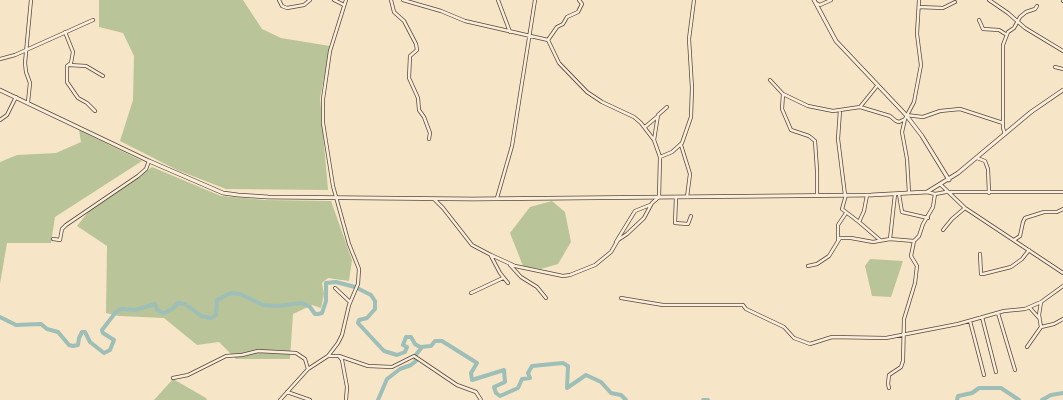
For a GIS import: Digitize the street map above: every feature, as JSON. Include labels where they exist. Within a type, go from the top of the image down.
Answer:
[{"type":"street","points":[[28,102],[30,83],[25,70],[31,0]]},
{"type":"street","points":[[279,0],[282,6],[287,8],[304,5],[310,0]]},
{"type":"street","points":[[334,0],[344,5]]},
{"type":"street","points":[[280,400],[308,369],[328,356],[340,339],[350,302],[356,292],[358,284],[359,269],[336,197],[324,135],[322,108],[330,51],[346,0]]},
{"type":"street","points":[[391,0],[394,12],[404,21],[416,44],[417,50],[410,56],[409,78],[418,98],[419,110],[424,117],[430,133],[430,139]]},
{"type":"street","points":[[403,0],[440,11],[465,22],[510,33],[548,40]]},
{"type":"street","points":[[498,0],[510,33]]},
{"type":"street","points":[[496,198],[512,146],[535,0]]},
{"type":"street","points":[[548,40],[557,27],[581,8],[581,2],[579,0]]},
{"type":"street","points":[[660,157],[672,152],[681,145],[691,117],[692,88],[689,39],[694,0]]},
{"type":"street","points":[[815,1],[820,5],[831,0]]},
{"type":"street","points":[[910,194],[907,158],[902,132],[906,117],[914,102],[921,65],[917,34],[919,0]]},
{"type":"street","points":[[989,0],[1031,33],[1063,51]]},
{"type":"street","points":[[815,1],[836,41],[922,136],[949,180]]},
{"type":"street","points":[[919,8],[943,8],[955,2]]},
{"type":"street","points":[[1005,134],[1003,128],[1003,45],[1007,35],[1018,23],[1023,14],[1035,9],[1037,6]]},
{"type":"street","points":[[0,59],[26,50],[93,20]]},
{"type":"street","points":[[979,20],[983,29],[998,29],[1007,35]]},
{"type":"street","points":[[65,32],[73,52],[67,80],[69,86],[78,98],[87,102],[95,111]]},
{"type":"street","points":[[548,40],[559,63],[587,92],[602,102],[634,117],[645,127],[654,140],[660,157],[659,196],[652,203],[642,220],[615,243]]},
{"type":"street","points":[[69,65],[83,66],[103,76]]},
{"type":"street","points":[[1056,68],[1063,69]]},
{"type":"street","points":[[770,80],[783,94],[808,106],[829,111],[860,107],[890,116],[899,122],[906,117],[923,117],[940,111],[960,109],[1003,122]]},
{"type":"street","points":[[860,107],[877,86]]},
{"type":"street","points":[[0,90],[206,187],[231,194],[434,199],[867,195],[927,192],[949,180],[1031,112],[1063,90]]},
{"type":"street","points":[[783,94],[782,109],[790,130],[805,134],[815,141],[817,195]]},
{"type":"street","points":[[0,120],[7,115],[16,97]]},
{"type":"street","points":[[645,127],[667,107]]},
{"type":"street","points":[[840,110],[838,139],[845,195],[842,207],[846,213],[880,240]]},
{"type":"street","points":[[654,140],[658,115]]},
{"type":"street","points":[[681,145],[690,174],[687,197]]},
{"type":"street","points":[[976,158],[985,161],[988,169],[989,193]]},
{"type":"street","points":[[53,239],[60,240],[62,229],[66,225],[138,176],[146,169],[149,161]]},
{"type":"street","points":[[941,185],[946,192],[965,208],[1063,272]]},
{"type":"street","points":[[927,192],[935,194],[946,192],[1063,192]]},
{"type":"street","points":[[890,238],[895,194]]},
{"type":"street","points":[[899,194],[902,212],[928,218]]},
{"type":"street","points":[[890,388],[888,384],[889,375],[901,367],[903,361],[904,319],[915,283],[917,266],[911,256],[914,241],[919,236],[923,224],[928,218],[933,207],[935,194]]},
{"type":"street","points":[[859,222],[864,211],[867,195]]},
{"type":"street","points":[[676,196],[675,223],[688,224],[691,216]]},
{"type":"street","points":[[434,199],[443,208],[472,245],[510,265],[553,274],[570,275],[596,264],[611,252],[629,217],[635,211],[652,203]]},
{"type":"street","points":[[943,230],[952,219],[965,208]]},
{"type":"street","points":[[1014,240],[1020,236],[1025,218],[1044,212],[1058,212],[1063,210]]},
{"type":"street","points":[[808,266],[817,264],[829,256],[838,240],[838,225],[846,213]]},
{"type":"street","points":[[838,240],[845,237],[873,242],[890,238],[914,241]]},
{"type":"street","points":[[980,254],[981,274],[983,274],[1011,267],[1022,260],[1029,250]]},
{"type":"street","points":[[491,255],[503,278],[508,283]]},
{"type":"street","points":[[510,265],[521,277],[537,287],[546,298]]},
{"type":"street","points":[[471,293],[503,278]]},
{"type":"street","points":[[621,298],[663,305],[743,305],[746,309],[784,327],[794,338],[810,344],[832,337],[874,339],[940,328],[998,313],[1030,308],[1063,286]]},
{"type":"street","points":[[335,288],[338,293],[350,302]]},
{"type":"street","points":[[1041,302],[1039,318],[1041,327]]},
{"type":"street","points":[[1030,308],[1039,318]]},
{"type":"street","points":[[998,313],[1015,370]]},
{"type":"street","points":[[982,317],[996,372]]},
{"type":"street","points":[[1027,347],[1041,327],[1054,324],[1063,319]]},
{"type":"street","points":[[970,321],[984,375]]},
{"type":"street","points":[[173,378],[188,375],[226,356],[242,355],[258,350],[296,353],[305,359],[308,369]]},
{"type":"street","points":[[328,356],[340,356],[368,366],[392,367],[414,356],[457,385],[476,392],[482,400]]},
{"type":"street","points":[[340,356],[344,369],[346,400]]},
{"type":"street","points":[[287,392],[310,400]]},
{"type":"green space","points":[[99,0],[243,0],[262,29],[281,38],[330,46],[320,98],[328,190],[226,189],[177,170],[120,141],[133,100],[134,56],[123,33],[99,27]]},
{"type":"green space","points":[[79,130],[142,161],[55,217],[51,243],[7,243],[0,284],[0,162],[17,155],[56,153],[81,142]]},
{"type":"green space","points":[[152,167],[221,196],[265,200],[331,201],[352,260],[349,281],[328,278],[322,283],[324,294],[321,308],[312,305],[293,314],[290,359],[236,359],[219,342],[197,345],[164,318],[119,316],[106,313],[107,246],[77,226],[89,211]]},
{"type":"green space","points":[[552,201],[565,212],[571,242],[558,264],[541,269],[523,266],[510,233],[530,207]]},
{"type":"green space","points":[[870,259],[903,261],[891,297],[872,296],[865,266]]},
{"type":"green space","points":[[173,379],[206,398],[207,400],[154,400]]},
{"type":"waterway","points":[[0,317],[16,325],[41,324],[47,329],[58,332],[69,345],[73,346],[78,345],[82,332],[85,332],[90,342],[104,353],[110,350],[114,340],[103,333],[102,330],[116,312],[121,309],[135,310],[155,304],[157,310],[164,313],[172,309],[178,303],[185,304],[201,316],[211,318],[216,315],[217,300],[231,293],[240,294],[263,305],[277,306],[302,303],[310,307],[315,314],[318,314],[322,313],[326,301],[326,283],[336,282],[355,287],[371,295],[375,301],[375,309],[367,318],[359,320],[358,323],[384,351],[397,355],[405,352],[407,347],[403,345],[406,337],[411,337],[415,344],[420,347],[431,346],[435,341],[442,341],[477,363],[471,373],[472,380],[504,370],[505,382],[494,387],[496,393],[500,396],[518,388],[522,379],[530,378],[528,373],[532,366],[563,363],[568,366],[567,388],[586,375],[601,382],[611,393],[621,395],[626,400]]},
{"type":"waterway","points":[[378,400],[387,379],[400,369],[411,365],[416,361],[415,356],[422,347]]},
{"type":"waterway","points":[[957,400],[958,396],[972,393],[979,388],[1001,388],[1019,400]]},
{"type":"waterway","points":[[1042,400],[1051,395],[1063,393]]},
{"type":"waterway","points":[[703,400],[708,400]]}]
